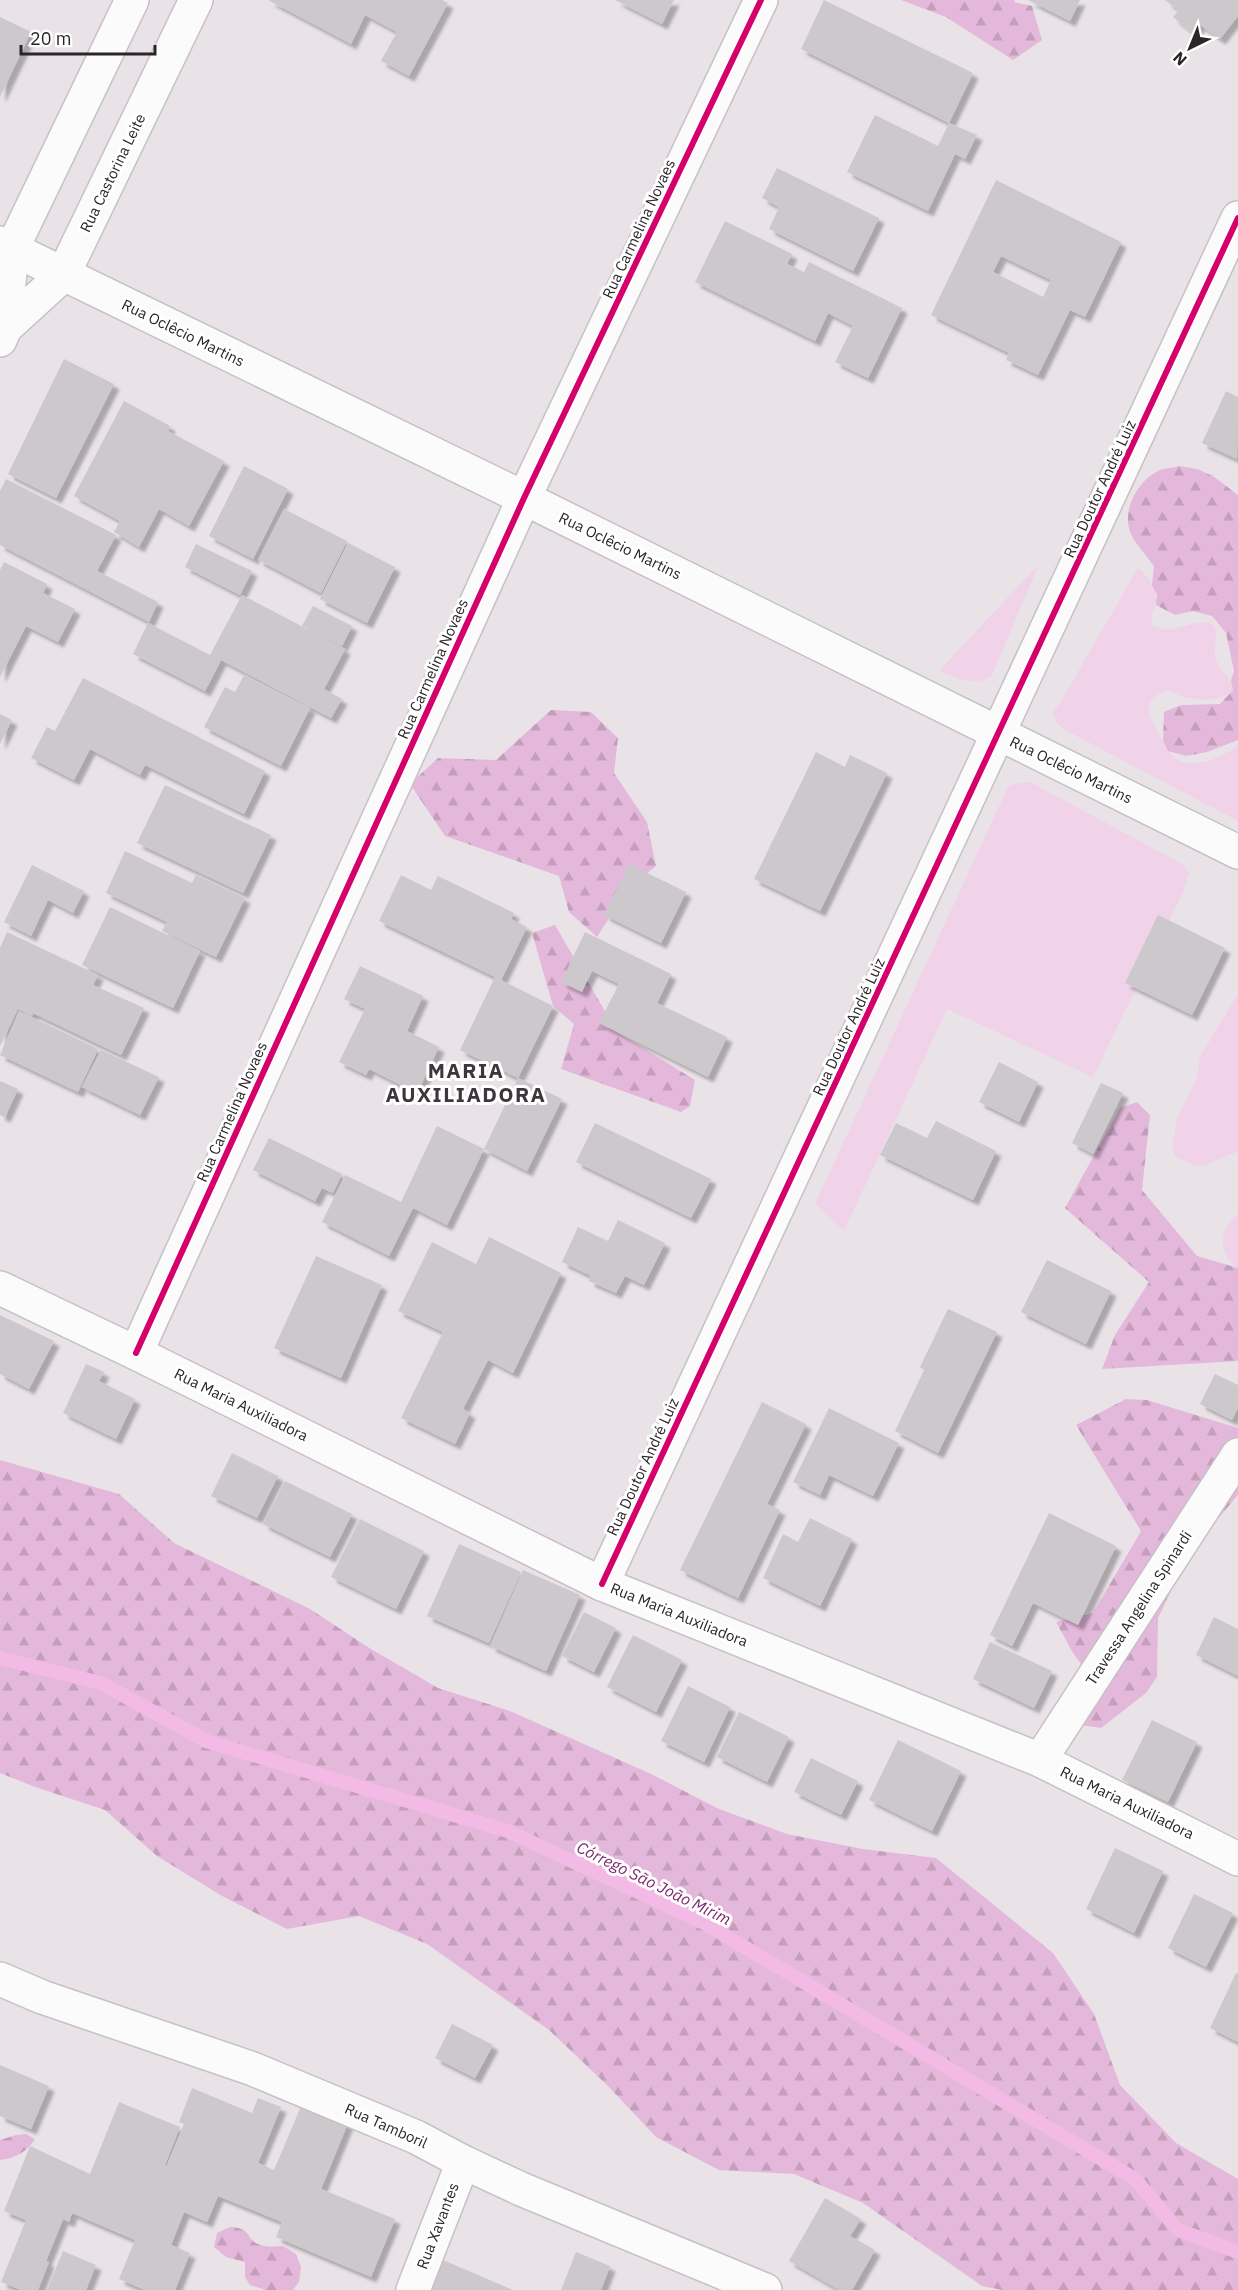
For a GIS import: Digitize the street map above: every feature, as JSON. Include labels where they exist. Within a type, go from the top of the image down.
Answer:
[{"type":"street","name":"Rua Castorina Leite","points":[[3,334],[6,246],[132,0]]},
{"type":"street","name":"Rua Castorina Leite","points":[[3,334],[63,275],[196,0]]},
{"type":"street","name":"Rua Carmelina Novaes","points":[[136,1353],[524,498],[761,0]]},
{"type":"street","name":"Rua Doutor André Luiz","points":[[602,1584],[1238,218]]},
{"type":"street","name":"Rua Oclêcio Martins","points":[[6,246],[524,498],[1238,852]]},
{"type":"street","name":"Rua Maria Auxiliadora","points":[[0,1288],[602,1584],[1040,1760],[1238,1859]]},
{"type":"street","name":"Travessa Angelina Spinardi","points":[[1040,1760],[1238,1455]]},
{"type":"street","name":"Rua Tamboril","points":[[0,1979],[42,1997],[253,2069],[416,2138],[520,2189],[765,2290]]},
{"type":"street","name":"Rua Xavantes","points":[[413,2290],[463,2162]]},
{"type":"shaded area","points":[[1039,564],[992,675],[986,679],[973,681],[959,679],[939,671]]},
{"type":"shaded area","points":[[1138,568],[1150,580],[1155,590],[1156,601],[1152,625],[1174,629],[1205,623],[1213,624],[1215,629],[1215,657],[1233,690],[1218,698],[1201,700],[1184,697],[1168,690],[1154,698],[1149,708],[1155,727],[1167,749],[1181,761],[1198,763],[1207,761],[1225,754],[1238,744],[1238,821],[1065,730],[1057,723],[1053,712]]},
{"type":"shaded area","points":[[1030,782],[1182,864],[1189,873],[1182,894],[1093,1077],[947,1009],[844,1231],[815,1204],[1008,787]]},
{"type":"shaded area","points":[[1238,994],[1238,1152],[1208,1165],[1194,1165],[1174,1155],[1173,1144],[1177,1119],[1197,1077],[1200,1057]]},
{"type":"shaded area","points":[[1238,1215],[1238,1268],[1227,1257],[1223,1242],[1227,1226]]},
{"type":"green space","points":[[901,0],[1015,0],[1014,2],[1032,6],[1042,40],[1013,60],[946,17]]},
{"type":"green space","points":[[1179,466],[1197,469],[1213,476],[1238,495],[1238,740],[1207,752],[1186,756],[1168,751],[1163,741],[1164,712],[1181,705],[1220,704],[1233,690],[1231,680],[1234,671],[1226,633],[1212,616],[1193,611],[1175,615],[1156,605],[1157,595],[1152,585],[1154,566],[1135,541],[1128,523],[1130,505],[1145,481],[1160,470]]},
{"type":"green space","points":[[551,710],[591,712],[618,738],[614,773],[647,822],[656,866],[628,889],[597,937],[569,912],[559,876],[445,836],[410,784],[438,758],[496,760]]},
{"type":"green space","points":[[555,925],[617,1032],[695,1080],[690,1106],[681,1112],[561,1069],[574,1024],[553,1006],[532,933]]},
{"type":"green space","points":[[1137,1102],[1150,1115],[1142,1190],[1197,1256],[1238,1268],[1238,1361],[1102,1369],[1115,1335],[1149,1282],[1065,1208],[1120,1108]]},
{"type":"green space","points":[[1126,1399],[1147,1400],[1238,1428],[1238,1495],[1191,1550],[1158,1618],[1157,1677],[1146,1693],[1101,1728],[1060,1722],[1085,1669],[1073,1653],[1056,1622],[1093,1613],[1141,1531],[1076,1425]]},
{"type":"green space","points":[[0,1460],[119,1494],[174,1543],[310,1609],[371,1649],[438,1688],[510,1711],[651,1774],[719,1809],[787,1834],[863,1849],[936,1858],[1053,1953],[1094,2014],[1120,2085],[1176,2143],[1238,2179],[1238,2290],[1002,2290],[982,2286],[863,2203],[794,2174],[719,2170],[656,2137],[608,2086],[549,2030],[427,1944],[359,1916],[287,1929],[222,1896],[157,1856],[105,1810],[0,1773]]},
{"type":"green space","points":[[26,2134],[35,2139],[25,2151],[0,2160],[0,2140]]},
{"type":"green space","points":[[230,2227],[242,2229],[258,2244],[283,2246],[296,2254],[301,2267],[299,2282],[293,2290],[266,2290],[250,2285],[245,2277],[245,2262],[226,2257],[214,2247],[217,2233]]},
{"type":"building","points":[[268,0],[442,0],[448,3],[409,76],[381,61],[397,32],[365,15],[351,44]]},
{"type":"building","points":[[615,0],[674,0],[662,24]]},
{"type":"building","points":[[824,0],[973,73],[949,123],[801,49]]},
{"type":"building","points":[[1028,0],[1080,0],[1070,21]]},
{"type":"building","points":[[1165,0],[1238,0],[1238,16],[1220,39],[1200,25],[1193,33],[1173,17],[1179,10]]},
{"type":"building","points":[[0,17],[31,32],[0,97]]},
{"type":"building","points":[[875,115],[938,146],[949,123],[977,135],[965,159],[955,154],[928,211],[847,172]]},
{"type":"building","points":[[777,168],[879,218],[853,271],[769,229],[779,207],[762,198]]},
{"type":"building","points":[[996,180],[1121,242],[1085,317],[1070,310],[1038,375],[1006,360],[1009,353],[931,315]],"holes":[[[1001,256],[1051,280],[1043,297],[993,272]]]},
{"type":"building","points":[[725,221],[792,254],[787,264],[804,272],[809,262],[902,308],[868,378],[835,362],[853,326],[828,313],[815,341],[695,282]]},
{"type":"building","points":[[64,359],[114,384],[56,498],[8,474]]},
{"type":"building","points":[[1226,391],[1238,397],[1237,459],[1202,443]]},
{"type":"building","points":[[124,401],[170,426],[168,431],[224,461],[189,526],[159,509],[139,547],[114,532],[120,521],[74,496]]},
{"type":"building","points":[[244,466],[288,489],[253,559],[209,536]]},
{"type":"building","points":[[6,479],[116,535],[97,571],[158,602],[149,622],[0,545],[0,491]]},
{"type":"building","points":[[284,509],[347,541],[321,593],[258,560]]},
{"type":"building","points":[[348,543],[395,567],[367,623],[320,599]]},
{"type":"building","points":[[196,544],[252,571],[240,595],[185,567]]},
{"type":"building","points":[[4,562],[47,584],[43,593],[75,609],[58,642],[26,626],[0,677],[0,570]]},
{"type":"building","points":[[242,595],[345,649],[324,689],[342,699],[331,718],[221,660],[205,691],[133,654],[148,623],[210,655]]},
{"type":"building","points":[[313,606],[352,626],[342,646],[302,626]]},
{"type":"building","points":[[244,675],[310,708],[281,766],[204,727],[225,687],[235,692]]},
{"type":"building","points":[[83,678],[265,771],[244,814],[145,765],[140,775],[90,749],[74,780],[31,758],[47,727],[55,731]]},
{"type":"building","points":[[0,714],[12,720],[0,744]]},
{"type":"building","points":[[816,752],[845,767],[850,755],[887,773],[820,911],[754,879]]},
{"type":"building","points":[[165,785],[271,835],[243,893],[137,843]]},
{"type":"building","points":[[125,851],[192,883],[196,875],[245,898],[216,957],[162,931],[167,922],[106,893]]},
{"type":"building","points":[[629,864],[686,892],[661,943],[604,915]]},
{"type":"building","points":[[32,865],[84,891],[73,913],[48,900],[31,936],[4,922]]},
{"type":"building","points":[[401,875],[431,890],[438,876],[514,913],[511,919],[527,927],[501,980],[553,1006],[518,1078],[460,1050],[495,977],[379,921]]},
{"type":"building","points":[[110,907],[200,951],[173,1008],[82,965]]},
{"type":"building","points":[[1158,915],[1225,948],[1192,1015],[1125,983]]},
{"type":"building","points":[[7,932],[98,975],[93,985],[144,1008],[121,1055],[33,1013],[32,1016],[18,1009],[0,1046],[0,948]]},
{"type":"building","points":[[585,932],[671,974],[657,1003],[727,1037],[708,1077],[599,1023],[619,984],[592,971],[582,992],[561,982]]},
{"type":"building","points":[[360,966],[423,996],[407,1031],[439,1047],[417,1093],[369,1069],[366,1075],[339,1062],[365,1009],[344,999]]},
{"type":"building","points":[[19,1011],[98,1049],[78,1092],[0,1055]]},
{"type":"building","points":[[101,1050],[159,1077],[140,1115],[82,1087]]},
{"type":"building","points":[[999,1062],[1038,1082],[1019,1122],[979,1102]]},
{"type":"building","points":[[518,1078],[562,1099],[527,1171],[484,1149]]},
{"type":"building","points":[[0,1081],[18,1089],[5,1117],[0,1115]]},
{"type":"building","points":[[1101,1083],[1123,1093],[1093,1154],[1072,1143]]},
{"type":"building","points":[[936,1121],[996,1151],[973,1200],[880,1155],[896,1123],[927,1138]]},
{"type":"building","points":[[595,1123],[711,1179],[691,1218],[576,1162]]},
{"type":"building","points":[[437,1126],[484,1149],[447,1225],[413,1208],[389,1256],[322,1222],[345,1175],[401,1202]]},
{"type":"building","points":[[269,1138],[342,1174],[333,1193],[322,1188],[315,1201],[253,1170]]},
{"type":"building","points":[[618,1220],[665,1243],[644,1285],[625,1276],[616,1293],[589,1281],[591,1276],[562,1262],[578,1227],[608,1241]]},
{"type":"building","points":[[489,1237],[561,1273],[513,1373],[488,1360],[463,1409],[470,1413],[455,1444],[401,1418],[443,1332],[398,1311],[432,1242],[476,1264]]},
{"type":"building","points":[[316,1256],[382,1285],[341,1378],[274,1348]]},
{"type":"building","points":[[1047,1260],[1111,1291],[1086,1344],[1021,1312]]},
{"type":"building","points":[[948,1309],[997,1332],[938,1453],[895,1431],[924,1370],[920,1367]]},
{"type":"building","points":[[0,1315],[54,1341],[29,1389],[0,1374]]},
{"type":"building","points":[[86,1364],[104,1372],[99,1381],[135,1399],[116,1439],[63,1413]]},
{"type":"building","points":[[1215,1374],[1238,1385],[1238,1408],[1232,1420],[1200,1404]]},
{"type":"building","points":[[762,1402],[806,1424],[767,1504],[780,1510],[738,1598],[680,1570]]},
{"type":"building","points":[[829,1408],[899,1443],[873,1496],[829,1475],[820,1495],[793,1482]]},
{"type":"building","points":[[232,1453],[278,1476],[257,1518],[211,1496]]},
{"type":"building","points":[[285,1481],[352,1514],[330,1557],[263,1524]]},
{"type":"building","points":[[1049,1513],[1116,1546],[1078,1625],[1033,1603],[1012,1646],[990,1635]]},
{"type":"building","points":[[810,1518],[852,1539],[820,1606],[763,1578],[783,1534],[798,1542]]},
{"type":"building","points":[[360,1519],[424,1551],[396,1609],[331,1577]]},
{"type":"building","points":[[459,1544],[521,1572],[489,1643],[427,1616]]},
{"type":"building","points":[[523,1570],[580,1595],[546,1671],[490,1646]]},
{"type":"building","points":[[584,1612],[616,1628],[594,1672],[562,1656]]},
{"type":"building","points":[[1214,1617],[1238,1629],[1238,1676],[1196,1655]]},
{"type":"building","points":[[633,1635],[682,1660],[656,1712],[607,1687]]},
{"type":"building","points":[[990,1642],[1052,1671],[1034,1708],[973,1679]]},
{"type":"building","points":[[688,1686],[730,1707],[704,1762],[661,1741]]},
{"type":"building","points":[[739,1712],[789,1737],[767,1782],[717,1757]]},
{"type":"building","points":[[1152,1720],[1197,1742],[1168,1802],[1122,1780]]},
{"type":"building","points":[[898,1740],[961,1771],[932,1831],[869,1800]]},
{"type":"building","points":[[811,1758],[858,1781],[841,1815],[794,1792]]},
{"type":"building","points":[[1115,1848],[1163,1871],[1134,1933],[1086,1909]]},
{"type":"building","points":[[1194,1894],[1233,1913],[1206,1967],[1168,1948]]},
{"type":"building","points":[[1236,1973],[1238,1974],[1238,2042],[1210,2028]]},
{"type":"building","points":[[452,2024],[493,2045],[475,2078],[435,2058]]},
{"type":"building","points":[[0,2065],[49,2086],[31,2129],[0,2116]]},
{"type":"building","points":[[192,2088],[252,2113],[258,2098],[281,2107],[258,2163],[274,2170],[302,2104],[348,2123],[321,2189],[395,2219],[371,2277],[276,2237],[282,2222],[218,2196],[207,2222],[184,2212],[171,2245],[190,2253],[175,2290],[145,2290],[119,2279],[135,2240],[72,2213],[69,2222],[63,2219],[46,2261],[49,2262],[38,2290],[21,2290],[1,2282],[26,2220],[4,2211],[30,2146],[90,2174],[119,2102],[180,2127],[165,2165],[167,2165],[184,2124],[179,2122]]},
{"type":"building","points":[[825,2198],[861,2219],[850,2236],[875,2250],[852,2290],[839,2290],[789,2261]]},
{"type":"building","points":[[63,2251],[96,2265],[86,2290],[47,2290]]},
{"type":"building","points":[[576,2252],[610,2266],[601,2290],[561,2290]]},
{"type":"building","points":[[443,2260],[513,2290],[431,2290]]},
{"type":"waterway","name":"Córrego São João Mirim","points":[[0,1658],[101,1683],[206,1741],[508,1831],[704,1923],[1135,2179],[1178,2230],[1238,2252]]},
{"type":"cycle path","points":[[136,1353],[524,498],[761,0]]},
{"type":"cycle path","points":[[602,1584],[1238,218]]},
{"type":"district","name":"MARIA AUXILIADORA","points":[[466,1083]]}]
